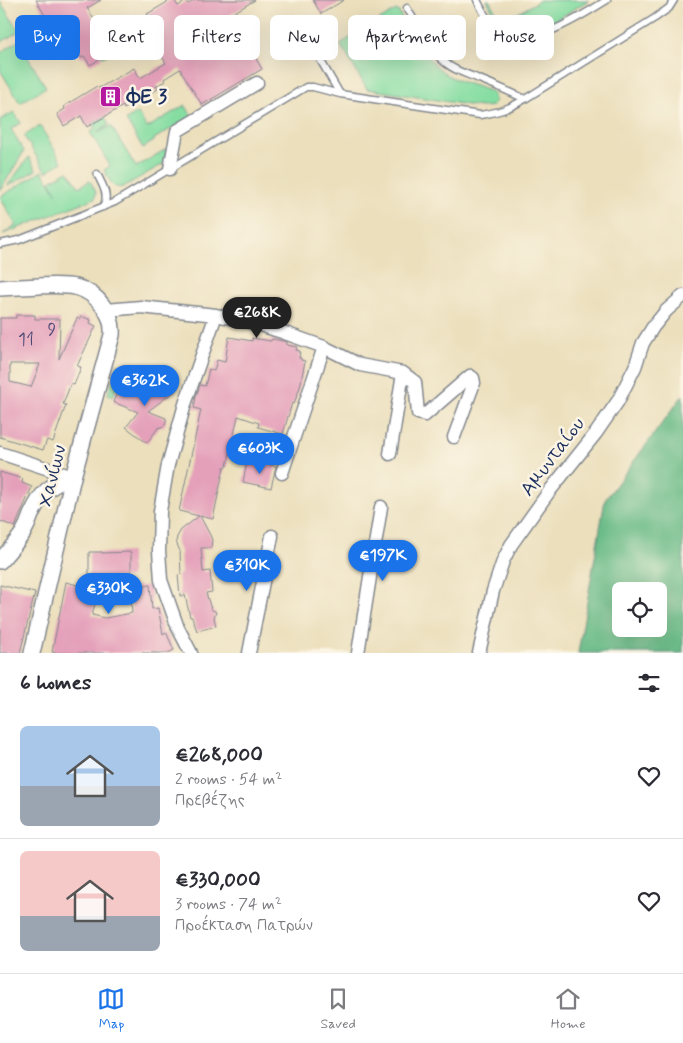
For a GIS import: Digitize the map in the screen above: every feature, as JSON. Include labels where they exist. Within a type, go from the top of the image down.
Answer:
[{"type":"street","points":[[170,169],[177,132],[258,83]]},
{"type":"street","points":[[0,288],[65,285],[80,288],[91,293],[106,310],[141,307],[216,315],[282,332],[324,347],[360,365],[403,373],[415,382],[418,413],[424,415],[470,376],[473,378],[474,383],[454,437]]},
{"type":"street","name":"Αμυνταίου","points":[[479,653],[493,591],[503,561],[511,545],[618,401],[635,367],[643,344],[653,327],[666,311],[683,296]]},
{"type":"street","name":"Χανίων","points":[[32,653],[73,477],[112,335],[112,326],[106,310]]},
{"type":"street","points":[[191,653],[178,628],[160,580],[160,511],[168,465],[185,404],[216,315]]},
{"type":"street","points":[[282,473],[324,347]]},
{"type":"street","points":[[390,454],[403,373]]},
{"type":"street","points":[[0,452],[73,477]]},
{"type":"street","points":[[0,561],[24,532],[40,498],[46,490],[61,480],[73,477]]},
{"type":"street","points":[[358,653],[381,507]]},
{"type":"street","points":[[249,653],[272,536]]},
{"type":"lane","points":[[477,0],[490,24],[504,35],[521,38],[544,33],[567,24],[608,0]]},
{"type":"lane","points":[[0,244],[19,240],[115,202],[306,87],[340,94],[480,115],[510,108],[655,18],[669,8],[674,0]]},
{"type":"lane","points":[[407,8],[438,56],[447,64],[458,71],[525,99]]},
{"type":"lane","points":[[320,60],[340,94]]},
{"type":"lane","points":[[96,174],[105,190],[106,200],[104,207]]},
{"type":"green space","points":[[487,0],[489,0],[497,15],[494,15]]},
{"type":"green space","points":[[540,0],[589,0],[554,20],[554,15],[515,15]]},
{"type":"green space","points":[[0,1],[15,25],[15,34],[0,43]]},
{"type":"green space","points":[[396,10],[400,15],[388,15]]},
{"type":"green space","points":[[348,39],[348,57],[340,44]]},
{"type":"green space","points":[[15,43],[15,60],[30,60],[46,87],[20,103],[0,70],[0,53]]},
{"type":"green space","points":[[350,60],[431,60],[451,77],[492,92],[495,99],[493,106],[481,107],[367,89]]},
{"type":"green space","points":[[185,105],[192,116],[154,139],[154,141],[143,148],[126,120],[138,113],[147,128]]},
{"type":"green space","points":[[14,112],[21,123],[11,129],[24,151],[0,191],[0,120]]},
{"type":"green space","points":[[105,117],[109,125],[98,133],[111,126],[136,167],[168,148],[163,164],[123,187],[113,185],[104,170],[110,166],[90,132],[95,129],[93,124]]},
{"type":"green space","points":[[40,126],[62,162],[46,172],[24,136]]},
{"type":"green space","points":[[29,157],[36,170],[8,186],[8,185]]},
{"type":"green space","points":[[42,171],[57,194],[50,181],[68,171],[79,187],[90,181],[96,192],[95,198],[3,234],[16,225],[0,197]]},
{"type":"green space","points":[[118,363],[140,387],[133,393],[117,386],[113,397],[108,394]]},
{"type":"green space","points":[[683,395],[683,653],[578,653],[605,500]]},
{"type":"building","points":[[36,0],[101,0],[87,8],[91,15],[90,60],[99,60],[90,65],[84,56],[81,58],[80,56],[80,15],[45,15]]},
{"type":"building","points":[[171,0],[174,0],[178,6],[186,1],[188,4],[195,0],[255,0],[230,15],[174,15],[174,60],[257,60],[262,69],[202,105],[180,69],[156,86],[158,89],[124,109],[123,106],[87,127],[81,116],[64,126],[57,114],[65,109],[64,106],[97,86],[99,88],[134,68],[140,78],[166,63],[164,60],[164,15],[147,14]]},
{"type":"building","points":[[313,0],[344,0],[321,14]]},
{"type":"building","points":[[16,315],[35,315],[35,319],[60,319],[59,359],[77,318],[80,319],[81,316],[91,320],[90,323],[96,326],[77,366],[81,367],[74,385],[71,383],[63,404],[66,405],[53,442],[47,440],[43,450],[0,437],[0,318],[16,318]],"holes":[[[10,364],[40,364],[31,387],[10,382]]]},
{"type":"building","points":[[229,337],[252,341],[252,338],[287,342],[287,345],[297,347],[296,350],[300,351],[299,358],[305,361],[300,387],[294,404],[292,403],[283,434],[258,427],[259,423],[238,416],[227,466],[224,467],[213,519],[200,516],[212,540],[211,548],[201,548],[203,572],[210,571],[212,592],[206,593],[211,609],[216,612],[214,618],[216,626],[197,631],[192,617],[190,617],[185,595],[180,596],[178,575],[181,574],[180,551],[176,542],[181,530],[199,516],[179,511],[201,410],[194,408],[196,396],[200,385],[205,386],[209,369],[214,371],[217,360],[225,362]]},
{"type":"building","points":[[155,376],[164,386],[169,382],[175,391],[148,411],[166,418],[166,422],[164,426],[158,428],[147,443],[126,427],[138,412],[113,402],[119,388],[131,394]]},
{"type":"building","points":[[247,462],[276,466],[271,488],[243,482]]},
{"type":"building","points":[[0,472],[23,479],[22,483],[32,487],[15,527],[0,521]]},
{"type":"building","points":[[89,552],[131,552],[131,577],[102,578],[92,615],[105,618],[132,613],[130,587],[150,585],[152,609],[158,608],[163,634],[166,632],[174,650],[168,653],[52,652],[66,582],[89,588]]},
{"type":"building","points":[[0,585],[35,593],[20,653],[0,653]]},
{"type":"place","name":"ΦΕ 3","points":[[111,97]]}]
